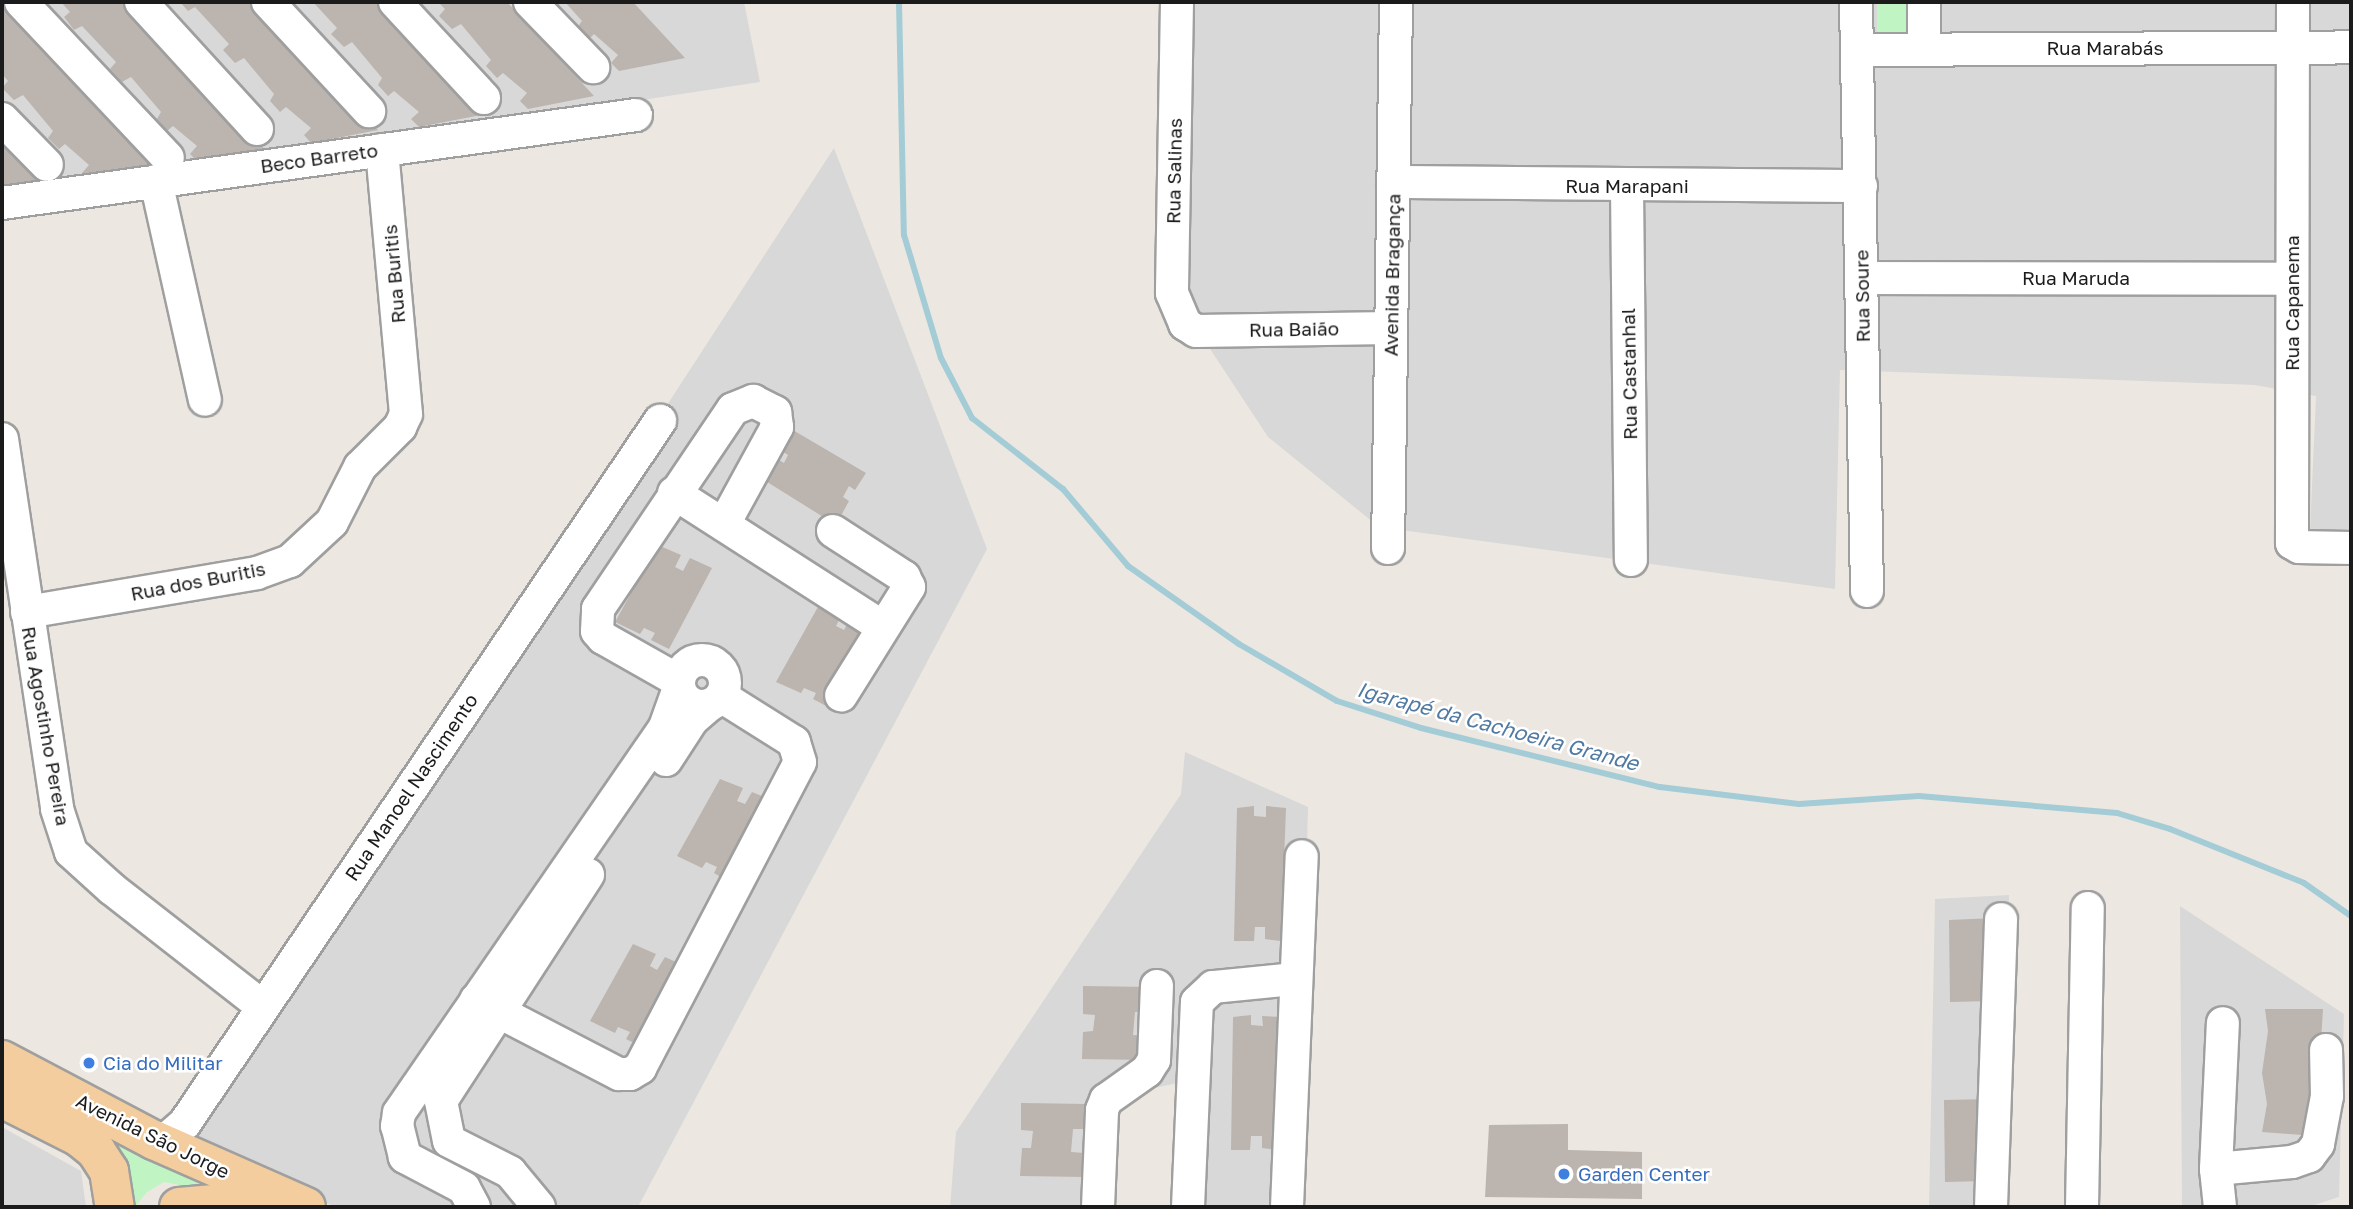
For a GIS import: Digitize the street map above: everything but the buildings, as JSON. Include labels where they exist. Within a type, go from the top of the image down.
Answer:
[{"type":"main road","name":"Avenida São Jorge","points":[[2,1060],[154,1140],[306,1207]]},
{"type":"main road","name":"Avenida São Jorge","points":[[2,1098],[79,1137],[109,1171],[115,1207]]},
{"type":"main road","name":"Avenida São Jorge","points":[[193,1206],[246,1207]]},
{"type":"street","points":[[21,2],[162,169],[205,400]]},
{"type":"street","points":[[141,2],[257,129]]},
{"type":"street","points":[[268,2],[369,111]]},
{"type":"street","points":[[395,2],[484,98]]},
{"type":"street","points":[[530,2],[593,67]]},
{"type":"street","name":"Rua Salinas","points":[[1177,2],[1172,293],[1185,324],[1196,331]]},
{"type":"street","name":"Avenida Bragança","points":[[1388,548],[1396,2]]},
{"type":"street","name":"Rua Soure","points":[[1857,2],[1867,591]]},
{"type":"street","points":[[1924,2],[1924,48]]},
{"type":"street","name":"Rua Capanema","points":[[2293,2],[2292,542],[2299,547],[2351,548]]},
{"type":"street","name":"Rua Marabás","points":[[1858,50],[2351,47]]},
{"type":"street","name":"Beco Barreto","points":[[2,203],[162,169],[382,150],[636,115]]},
{"type":"street","points":[[2,119],[47,165]]},
{"type":"street","name":"Rua Buritis","points":[[382,150],[406,399]]},
{"type":"street","name":"Rua Marapani","points":[[1393,182],[1627,187],[1861,186]]},
{"type":"street","name":"Rua Castanhal","points":[[1627,187],[1631,560]]},
{"type":"street","name":"Rua Maruda","points":[[1862,278],[2291,279]]},
{"type":"street","name":"Rua Baião","points":[[1196,331],[1391,328]]},
{"type":"street","name":"Rua dos Buritis","points":[[27,612],[257,573],[289,561],[332,522],[360,467],[400,427],[406,399]]},
{"type":"street","points":[[486,1005],[619,1074],[640,1068],[800,762],[794,742],[715,701],[687,701],[679,685],[603,638],[596,620],[598,609],[674,492],[733,409],[754,401],[775,412],[777,427],[724,524]]},
{"type":"street","name":"Rua Manoel Nascimento","points":[[154,1140],[169,1137],[185,1123],[660,421]]},
{"type":"street","name":"Rua Agostinho Pereira","points":[[2,439],[57,809],[71,852],[112,889],[262,1006]]},
{"type":"street","points":[[674,492],[883,627]]},
{"type":"street","points":[[833,531],[909,583],[841,696]]},
{"type":"street","points":[[449,1142],[441,1101],[486,1005],[665,727],[679,685],[691,663],[707,661],[723,675],[715,701],[692,720],[486,1005],[399,1113],[401,1147],[414,1164],[464,1188],[474,1207]]},
{"type":"street","points":[[1287,1207],[1301,856]]},
{"type":"street","points":[[2082,1207],[2088,908]]},
{"type":"street","points":[[1991,1207],[2001,919]]},
{"type":"street","points":[[1188,1207],[1197,1002],[1213,987],[1295,979]]},
{"type":"street","points":[[1098,1207],[1102,1110],[1106,1100],[1147,1071],[1154,1060],[1157,986]]},
{"type":"street","points":[[2223,1023],[2216,1168],[2224,1207]]},
{"type":"street","points":[[2216,1168],[2309,1156],[2318,1144],[2327,1096],[2326,1050]]},
{"type":"street","points":[[401,1147],[449,1142],[510,1172],[539,1207]]},
{"type":"shaded area","points":[[2,2],[744,2],[760,82],[2,198]]},
{"type":"shaded area","points":[[1186,2],[2351,2],[2351,532],[2310,531],[2316,396],[2255,385],[1840,370],[1835,589],[1379,527],[1268,437],[1187,314]]},
{"type":"shaded area","points":[[834,148],[987,549],[638,1207],[335,1207],[189,1141]]},
{"type":"shaded area","points":[[1185,752],[1308,807],[1298,1207],[1175,1207],[1178,1083],[1095,1100],[1095,1207],[950,1207],[956,1132],[1181,794]]},
{"type":"shaded area","points":[[2009,895],[2000,1207],[1929,1207],[1935,899]]},
{"type":"shaded area","points":[[2180,906],[2344,1014],[2339,1197],[2308,1207],[2182,1207]]},
{"type":"shaded area","points":[[2,1127],[81,1171],[86,1207],[2,1207]]},
{"type":"green space","points":[[1877,2],[1915,2],[1915,32],[1877,34]]},
{"type":"green space","points":[[106,1125],[273,1203],[164,1182],[147,1192],[135,1207],[127,1174],[100,1138]]},
{"type":"waterway","name":"Igarapé da Cachoeira Grande","points":[[899,2],[904,235],[941,358],[972,418],[1063,489],[1128,566],[1239,644],[1337,701],[1421,728],[1660,787],[1799,804],[1919,796],[2117,813],[2170,829],[2304,883],[2351,916]]},
{"type":"place","name":"Cia do Militar","points":[[89,1063]]},
{"type":"place","name":"Garden Center","points":[[1564,1174]]}]
